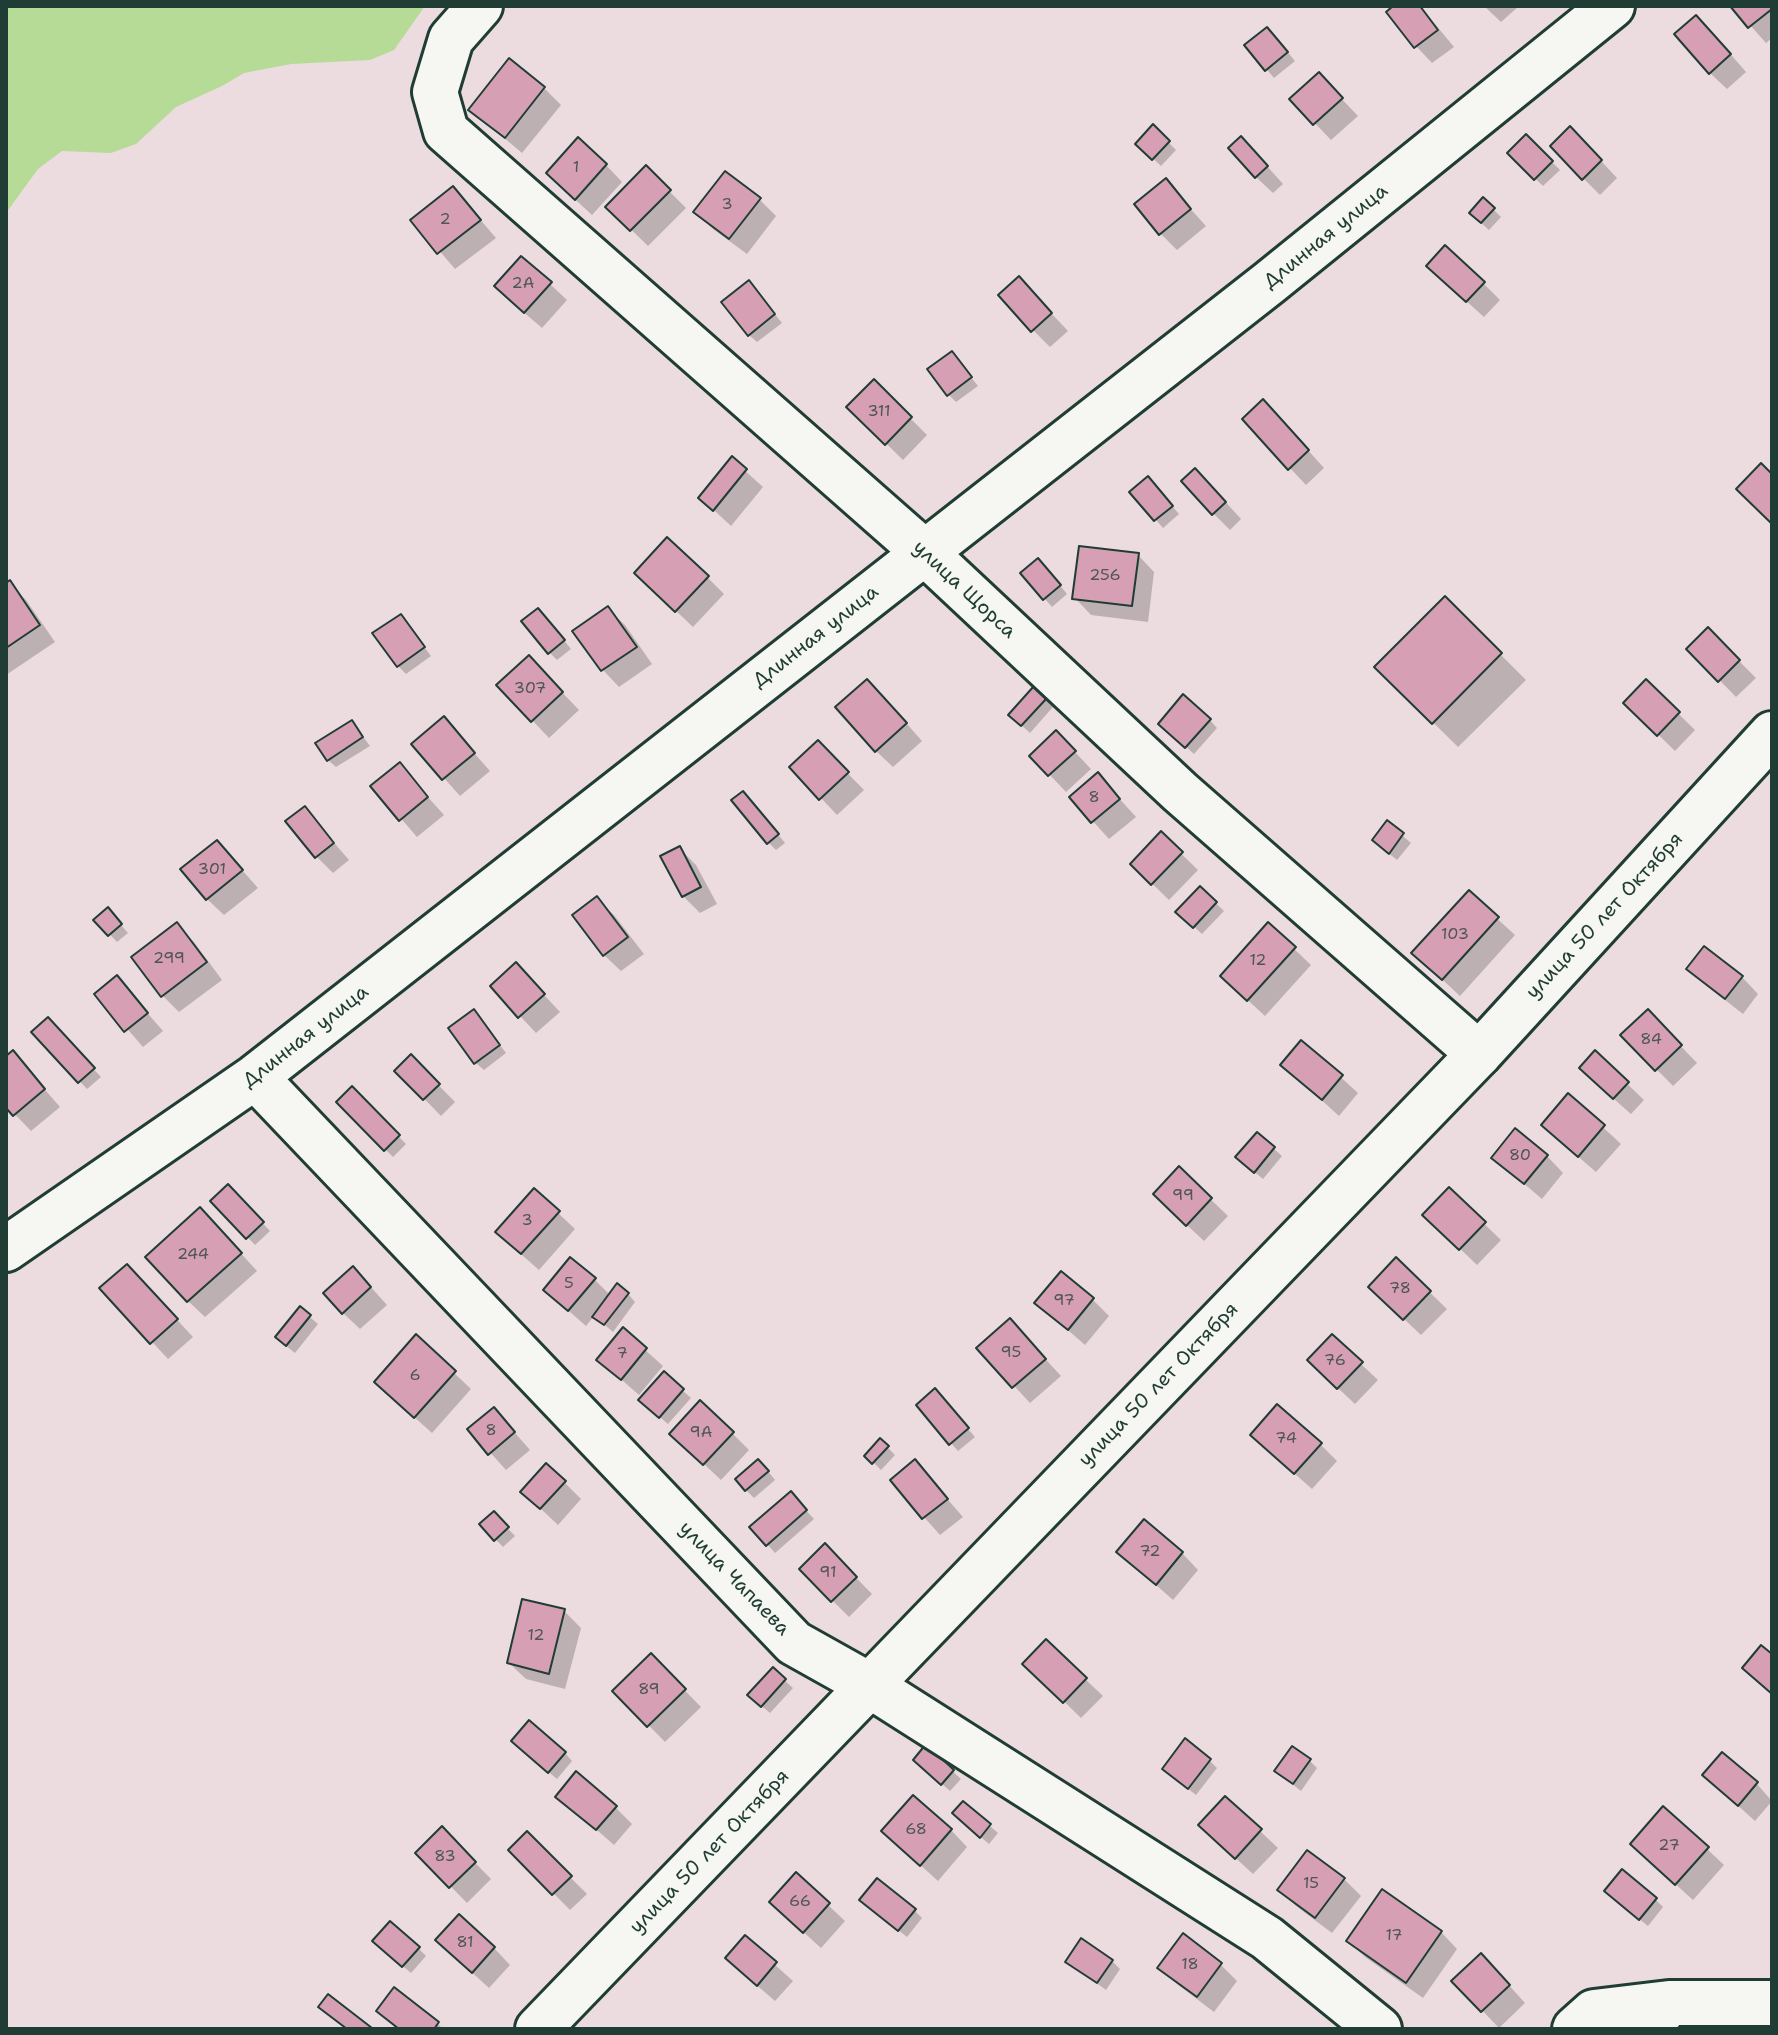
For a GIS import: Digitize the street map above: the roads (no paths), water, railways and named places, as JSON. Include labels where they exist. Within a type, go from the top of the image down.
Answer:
[{"type":"street","name":"улица Щорса","points":[[480,6],[451,39],[435,92],[446,131],[924,552],[1180,792],[1479,1054]]},
{"type":"street","name":"Длинная улица","points":[[6,1249],[255,1077],[1282,273],[1612,6]]},
{"type":"street","name":"улица 50 лет Октября","points":[[538,2029],[1479,1054],[1772,734]]},
{"type":"street","name":"улица Чапаева","points":[[255,1077],[794,1643],[869,1685],[1267,1938],[1379,2029]]},
{"type":"street","points":[[1575,2029],[1594,2012],[1658,2016],[1772,2003]]}]
